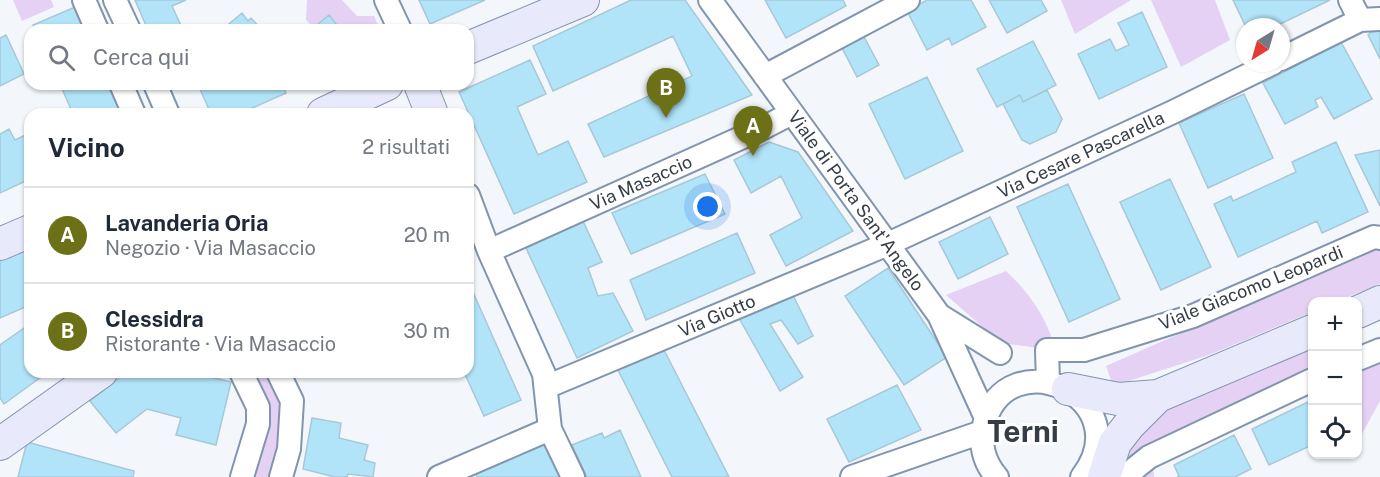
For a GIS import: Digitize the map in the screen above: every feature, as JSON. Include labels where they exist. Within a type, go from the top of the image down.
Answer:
[{"type":"street","points":[[84,0],[94,24]]},
{"type":"street","points":[[115,0],[126,24]]},
{"type":"street","points":[[386,0],[397,24]]},
{"type":"street","points":[[474,45],[583,0]]},
{"type":"street","name":"Viale di Porta Sant'Angelo","points":[[710,0],[939,315],[984,425],[984,454],[993,476]]},
{"type":"street","points":[[765,76],[908,0]]},
{"type":"street","points":[[1290,55],[1370,20],[1350,0]]},
{"type":"street","name":"Via Cesare Pascarella","points":[[888,244],[1255,72]]},
{"type":"street","points":[[124,90],[131,108]]},
{"type":"street","points":[[158,90],[165,108]]},
{"type":"street","points":[[336,108],[374,90]]},
{"type":"street","points":[[422,90],[430,108]]},
{"type":"street","name":"Via Masaccio","points":[[489,251],[792,113]]},
{"type":"street","points":[[474,215],[544,374],[550,429],[573,477]]},
{"type":"street","points":[[0,244],[24,234]]},
{"type":"street","name":"Viale Giacomo Leopardi","points":[[1058,385],[1047,350],[1084,350],[1193,315],[1374,237],[1380,238]]},
{"type":"street","name":"Via Giotto","points":[[546,387],[888,244]]},
{"type":"street","points":[[1362,310],[1380,302]]},
{"type":"street","name":"Viale di Porta Sant'Angelo","points":[[939,315],[1000,353]]},
{"type":"street","points":[[852,477],[984,425],[996,401],[1011,388],[1029,382],[1058,385],[1118,399],[1158,396],[1308,333]]},
{"type":"street","points":[[1362,357],[1380,350]]},
{"type":"street","points":[[0,444],[93,378]]},
{"type":"street","points":[[242,477],[258,424],[258,407],[244,378]]},
{"type":"street","points":[[280,477],[289,449],[292,401],[281,378]]},
{"type":"street","points":[[1132,473],[1149,457],[1308,382]]},
{"type":"street","points":[[1058,385],[1082,400],[1092,415],[1096,432],[1096,449],[1090,466],[1082,477]]},
{"type":"street","points":[[1104,477],[1115,443],[1129,424],[1158,396]]},
{"type":"street","points":[[439,477],[550,429]]},
{"type":"shaded area","points":[[13,0],[51,0],[54,7],[22,21]]},
{"type":"shaded area","points":[[307,0],[342,0],[357,16],[374,16],[377,24],[336,24],[329,15],[319,24],[310,24],[306,20]]},
{"type":"shaded area","points":[[1061,0],[1131,0],[1075,34]]},
{"type":"shaded area","points":[[1151,0],[1215,0],[1230,40],[1181,67]]},
{"type":"shaded area","points":[[1374,248],[1380,249],[1380,284],[1347,297],[1308,297],[1308,314],[1209,355],[1113,386],[1106,366]]},
{"type":"shaded area","points":[[1006,271],[1037,307],[1056,350],[1001,343],[946,295]]},
{"type":"shaded area","points":[[1308,339],[1308,394],[1153,467],[1154,477],[1116,477],[1138,427]]},
{"type":"shaded area","points":[[1362,350],[1380,360],[1380,401],[1362,434]]},
{"type":"shaded area","points":[[252,378],[272,378],[282,403],[282,434],[271,477],[254,477],[265,432]]},
{"type":"building","points":[[135,0],[186,0],[172,6],[180,24],[145,24]]},
{"type":"building","points":[[419,0],[485,0],[430,24]]},
{"type":"building","points":[[631,0],[685,0],[752,95],[604,157],[588,124],[692,76],[673,36],[553,91],[533,46]]},
{"type":"building","points":[[765,0],[843,0],[846,6],[786,38]]},
{"type":"building","points":[[927,0],[971,0],[986,27],[952,45],[949,38],[927,50],[907,11]]},
{"type":"building","points":[[989,0],[1041,0],[1047,11],[1007,33]]},
{"type":"building","points":[[1233,0],[1330,0],[1290,19],[1242,18]]},
{"type":"building","points":[[75,7],[82,24],[35,24]]},
{"type":"building","points":[[1142,12],[1167,67],[1099,99],[1078,54],[1110,39],[1116,51],[1129,45],[1118,23]]},
{"type":"building","points":[[242,13],[248,21],[251,18],[256,24],[229,24]]},
{"type":"building","points":[[329,15],[336,24],[318,24]]},
{"type":"building","points":[[1376,28],[1380,29],[1380,59],[1368,35]]},
{"type":"building","points":[[862,33],[879,65],[857,77],[840,44]]},
{"type":"building","points":[[6,35],[24,74],[0,86],[0,38]]},
{"type":"building","points":[[1033,41],[1056,85],[1023,102],[1020,95],[997,107],[977,69]]},
{"type":"building","points":[[1341,42],[1372,99],[1334,119],[1321,97],[1315,100],[1318,107],[1285,124],[1263,83],[1284,72],[1290,72],[1290,69]]},
{"type":"building","points":[[530,60],[546,94],[517,107],[538,155],[568,141],[587,182],[514,214],[474,125],[474,108],[466,108],[459,92],[474,90],[474,85]]},
{"type":"building","points":[[927,77],[963,151],[905,179],[869,104]]},
{"type":"building","points":[[63,90],[113,90],[120,108],[70,108]]},
{"type":"building","points":[[200,90],[285,90],[286,93],[252,108],[208,108]]},
{"type":"building","points":[[1047,90],[1062,119],[1056,132],[1030,144],[1022,140],[1003,104],[1020,95],[1023,102]]},
{"type":"building","points":[[1244,94],[1273,158],[1208,188],[1179,123]]},
{"type":"building","points":[[9,129],[15,140],[24,136],[24,182],[0,193],[0,134]]},
{"type":"building","points":[[769,142],[798,152],[853,231],[786,266],[770,235],[802,218],[781,176],[751,193],[734,160]]},
{"type":"building","points":[[1336,142],[1368,212],[1322,233],[1317,221],[1238,257],[1214,204],[1231,196],[1233,201],[1296,172],[1292,162]]},
{"type":"building","points":[[1380,150],[1380,206],[1355,155]]},
{"type":"building","points":[[705,174],[725,214],[631,254],[612,213]]},
{"type":"building","points":[[1170,179],[1211,267],[1161,290],[1120,202]]},
{"type":"building","points":[[1068,184],[1120,299],[1069,322],[1017,207]]},
{"type":"building","points":[[990,217],[1008,254],[958,279],[939,242]]},
{"type":"building","points":[[583,221],[602,262],[588,268],[598,296],[613,293],[633,331],[577,358],[526,248]]},
{"type":"building","points":[[737,233],[755,273],[646,320],[630,280]]},
{"type":"building","points":[[24,244],[24,308],[0,318],[0,254]]},
{"type":"building","points":[[888,268],[947,357],[904,385],[845,296]]},
{"type":"building","points":[[790,289],[813,336],[798,344],[781,320],[770,324],[803,377],[780,391],[735,311]]},
{"type":"building","points":[[474,294],[521,400],[484,416],[467,378],[474,378]]},
{"type":"building","points":[[24,328],[24,378],[40,378],[4,404],[0,398],[0,345]]},
{"type":"building","points":[[663,348],[729,477],[672,477],[618,370]]},
{"type":"building","points":[[119,378],[215,378],[231,382],[216,445],[176,435],[181,418],[147,409],[116,433],[90,401]]},
{"type":"building","points":[[897,385],[921,430],[849,462],[827,419]]},
{"type":"building","points":[[1308,402],[1308,447],[1269,465],[1252,429]]},
{"type":"building","points":[[312,418],[341,423],[339,438],[368,445],[364,460],[375,463],[373,477],[348,474],[347,477],[335,477],[303,469]]},
{"type":"building","points":[[620,430],[641,477],[587,477],[572,445],[602,433],[604,438]]},
{"type":"building","points":[[1234,435],[1251,469],[1235,477],[1177,477],[1179,476],[1174,465]]},
{"type":"building","points":[[543,438],[561,477],[477,477],[474,471]]},
{"type":"building","points":[[27,442],[134,471],[133,477],[18,477]]},
{"type":"place","name":"Clessidra","points":[[666,118]]},
{"type":"place","name":"Lavanderia Oria","points":[[753,156]]},
{"type":"district","name":"Terni","points":[[1023,432]]}]
